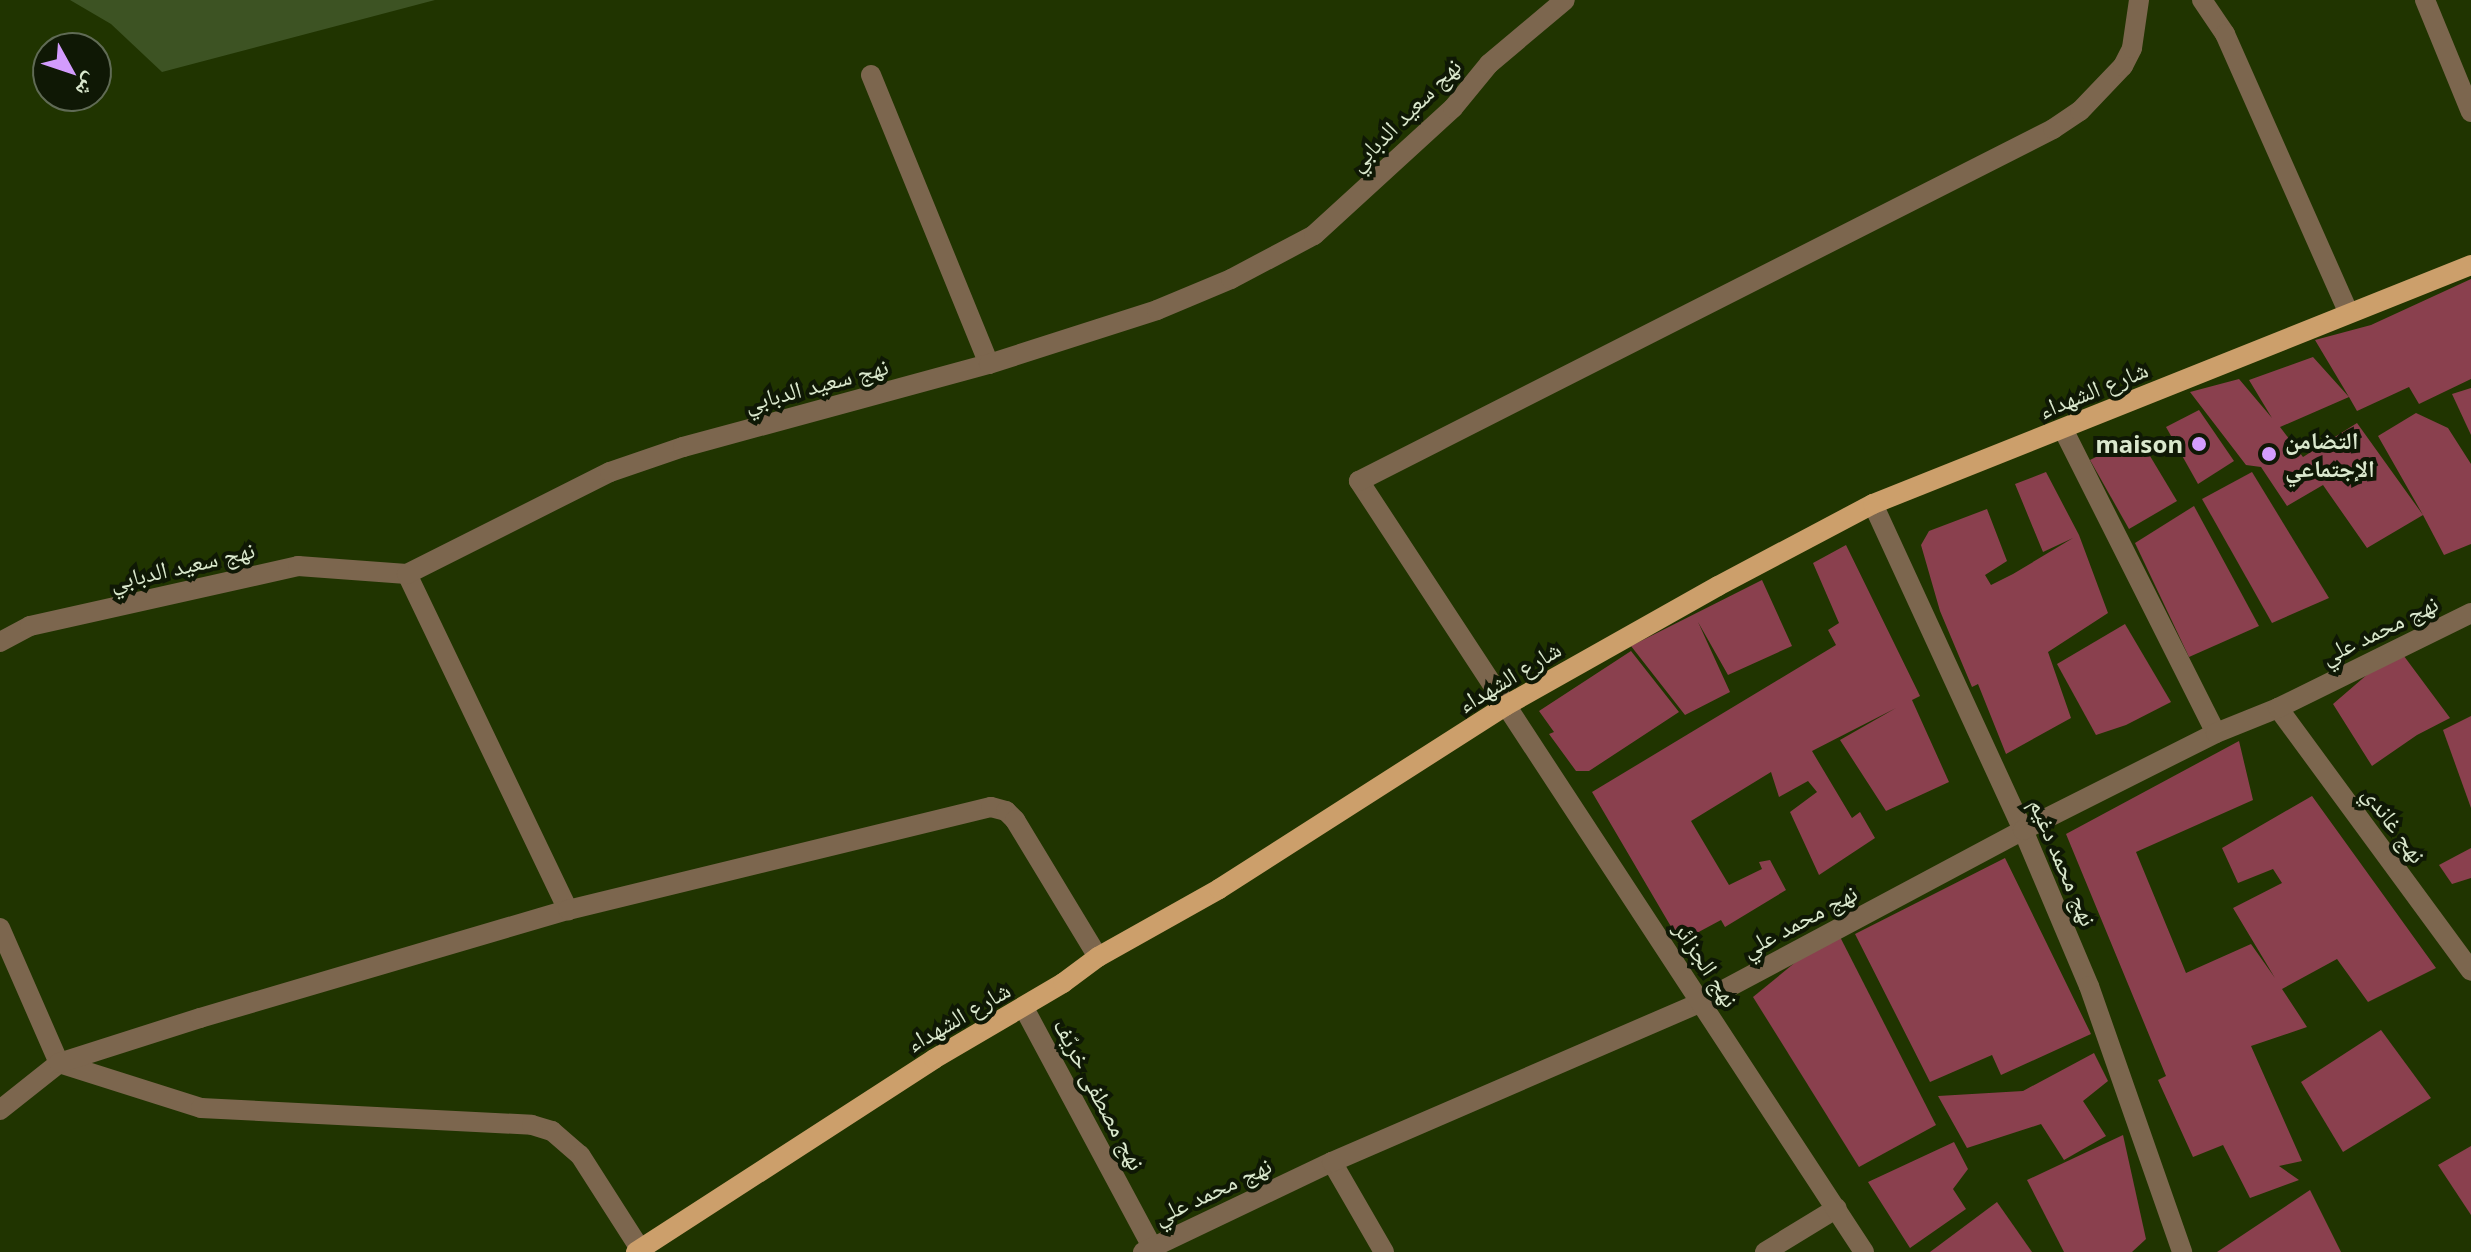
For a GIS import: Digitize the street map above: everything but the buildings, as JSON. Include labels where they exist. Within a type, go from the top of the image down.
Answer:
[{"type":"main road","name":"شارع الشهداء","points":[[638,1250],[934,1059],[1024,1008],[1098,957],[1219,889],[1505,706],[1718,586],[1873,504],[2348,311],[2471,265]]},
{"type":"street","name":"نهج سعيد الدبابي","points":[[0,642],[30,626],[298,566],[407,574],[610,472],[683,447],[989,364],[1157,310],[1231,279],[1314,235],[1453,108],[1489,64],[1565,0]]},
{"type":"street","name":"نهج الجزائر","points":[[1864,1252],[1359,481],[2053,129],[2080,111],[2123,66],[2132,48],[2139,0]]},
{"type":"street","points":[[2202,0],[2225,34],[2348,311]]},
{"type":"street","points":[[2425,0],[2471,112]]},
{"type":"street","points":[[871,75],[989,364]]},
{"type":"street","points":[[2063,429],[2216,733]]},
{"type":"street","name":"نهج محمد دغيم","points":[[1873,504],[2023,830],[2089,986],[2182,1252]]},
{"type":"street","points":[[407,574],[568,910]]},
{"type":"street","name":"نهج محمد علي","points":[[1147,1250],[1332,1162],[1701,1002],[2023,830],[2216,733],[2278,708],[2471,613]]},
{"type":"street","name":"نهج غاندي","points":[[2278,708],[2471,971]]},
{"type":"street","points":[[0,1110],[59,1063],[568,910],[991,807],[1006,811],[1015,820],[1098,957]]},
{"type":"street","points":[[0,928],[59,1063],[201,1108],[532,1125],[552,1131],[580,1155],[638,1250]]},
{"type":"street","name":"نهج مصطفى خريّف","points":[[1024,1008],[1147,1250]]},
{"type":"street","points":[[1332,1162],[1384,1252]]},
{"type":"street","points":[[1765,1252],[1837,1208]]},
{"type":"green space","points":[[70,0],[435,0],[162,72],[111,24]]},
{"type":"place","name":"maison","points":[[2199,444]]},
{"type":"place","name":"التضامن الإجتماعي","points":[[2269,454]]}]
